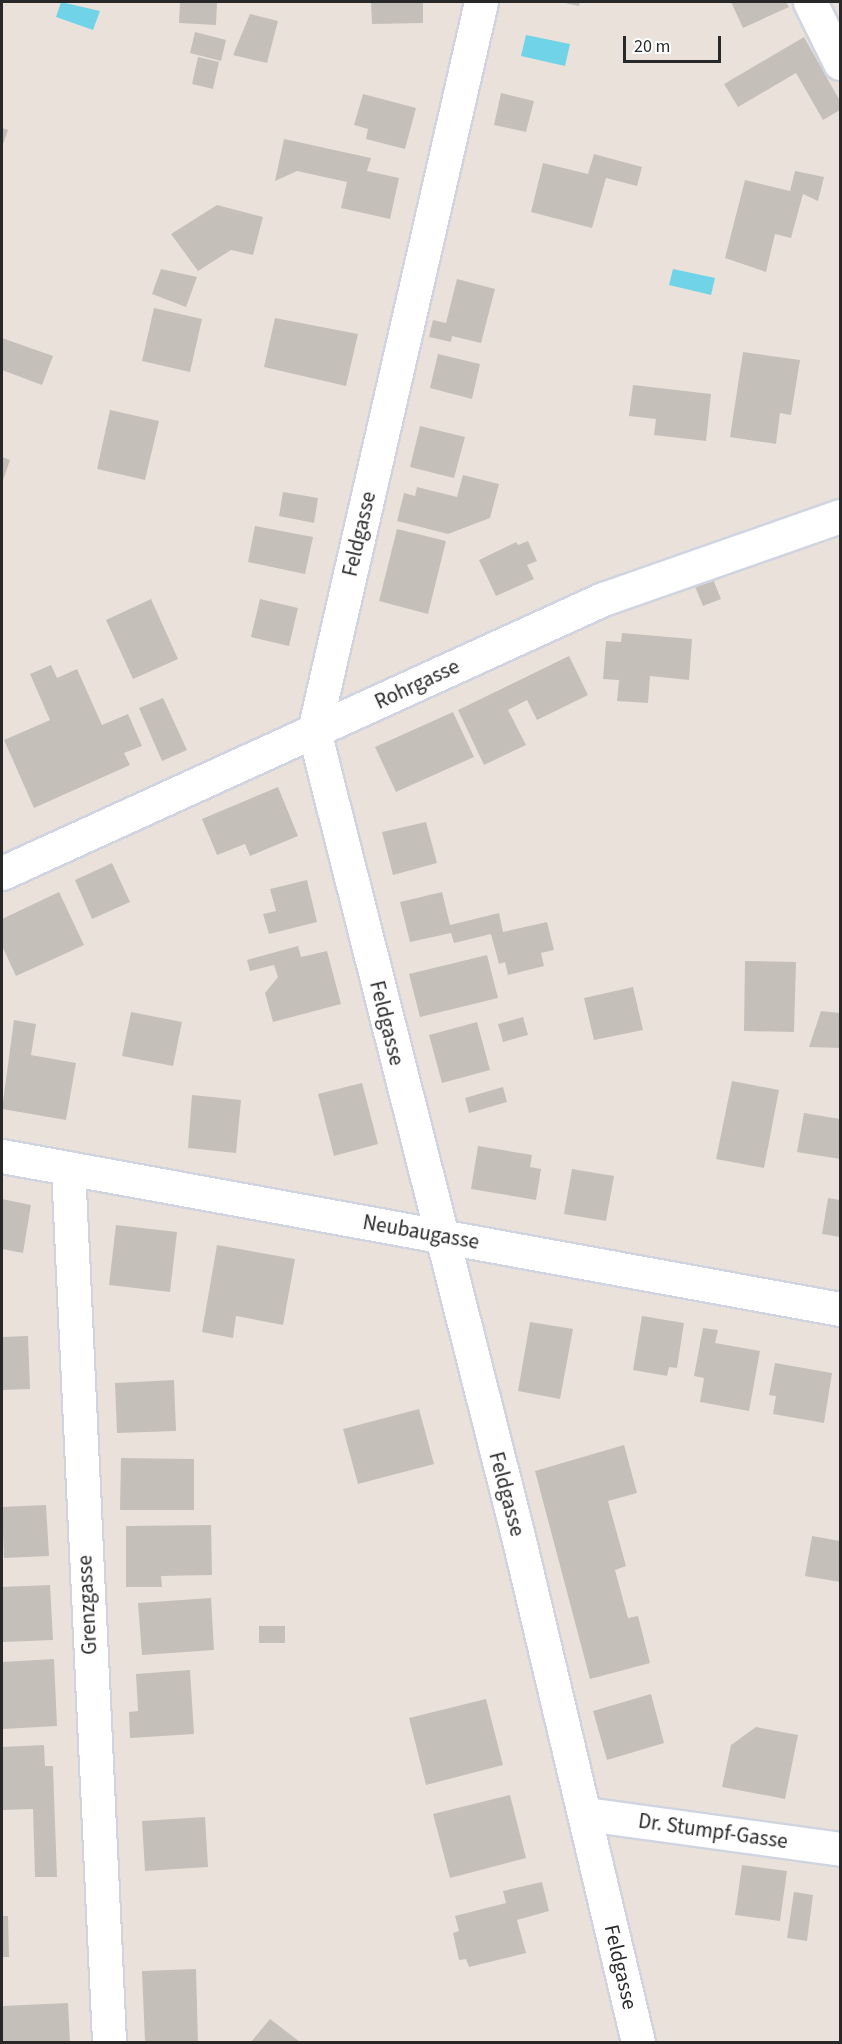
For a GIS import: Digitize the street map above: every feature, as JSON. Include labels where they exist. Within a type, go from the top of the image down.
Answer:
[{"type":"street","name":"Feldgasse","points":[[481,2],[314,731],[586,1814],[638,2043]]},
{"type":"street","points":[[810,2],[840,63]]},
{"type":"street","name":"Rohrgasse","points":[[2,873],[603,598],[840,516]]},
{"type":"street","name":"Neubaugasse","points":[[2,1156],[840,1308]]},
{"type":"street","name":"Grenzgasse","points":[[68,1168],[109,2043]]},
{"type":"street","name":"Dr. Stumpf-Gasse","points":[[586,1814],[840,1849]]},
{"type":"water","points":[[61,2],[100,11],[93,30],[56,17]]},
{"type":"water","points":[[526,35],[570,44],[565,66],[521,56]]},
{"type":"water","points":[[673,269],[715,278],[711,295],[669,285]]},
{"type":"building","points":[[180,2],[217,2],[216,25],[179,23]]},
{"type":"building","points":[[371,2],[423,2],[423,23],[372,24]]},
{"type":"building","points":[[560,2],[580,2],[579,6]]},
{"type":"building","points":[[731,2],[786,2],[789,7],[743,28]]},
{"type":"building","points":[[250,14],[278,21],[267,63],[233,55]]},
{"type":"building","points":[[195,32],[226,40],[221,61],[190,53]]},
{"type":"building","points":[[804,37],[840,101],[840,110],[823,120],[796,73],[738,107],[724,84]]},
{"type":"building","points":[[198,57],[219,62],[213,89],[192,84]]},
{"type":"building","points":[[501,93],[534,101],[526,132],[494,125]]},
{"type":"building","points":[[363,94],[416,108],[405,149],[366,139],[368,129],[354,125]]},
{"type":"building","points":[[2,128],[8,130],[2,147]]},
{"type":"building","points":[[284,139],[371,158],[367,171],[399,178],[390,219],[341,208],[347,182],[297,171],[275,181]]},
{"type":"building","points":[[594,154],[642,167],[637,186],[606,178],[592,228],[531,212],[543,163],[588,174]]},
{"type":"building","points":[[795,171],[824,177],[818,201],[803,194],[791,238],[775,234],[766,272],[725,258],[745,180],[790,191]]},
{"type":"building","points":[[217,205],[263,217],[253,255],[231,250],[198,271],[171,234]]},
{"type":"building","points":[[161,269],[197,277],[186,307],[152,294]]},
{"type":"building","points":[[457,279],[495,289],[481,343],[452,336],[451,342],[429,337],[433,320],[446,323]]},
{"type":"building","points":[[154,308],[202,319],[190,372],[142,361]]},
{"type":"building","points":[[275,318],[358,334],[346,386],[264,367]]},
{"type":"building","points":[[2,338],[53,356],[42,385],[2,370]]},
{"type":"building","points":[[743,352],[800,360],[791,415],[780,413],[776,444],[730,437]]},
{"type":"building","points":[[438,354],[480,364],[472,399],[430,388]]},
{"type":"building","points":[[633,385],[711,394],[706,441],[654,435],[656,419],[629,416]]},
{"type":"building","points":[[110,410],[159,421],[145,480],[97,469]]},
{"type":"building","points":[[420,426],[465,437],[454,478],[410,467]]},
{"type":"building","points":[[2,457],[10,460],[2,483]]},
{"type":"building","points":[[463,475],[499,484],[490,518],[448,534],[397,521],[404,493],[415,496],[417,487],[457,497]]},
{"type":"building","points":[[283,492],[318,498],[314,523],[279,516]]},
{"type":"building","points":[[255,526],[313,537],[305,574],[248,562]]},
{"type":"building","points":[[397,529],[446,541],[428,614],[379,601]]},
{"type":"building","points":[[528,541],[537,561],[527,565],[534,579],[496,596],[479,560],[516,542],[518,545]]},
{"type":"building","points":[[712,577],[721,599],[703,606],[694,584]]},
{"type":"building","points":[[151,599],[178,659],[133,679],[106,620]]},
{"type":"building","points":[[260,599],[298,608],[289,646],[251,637]]},
{"type":"building","points":[[622,633],[692,639],[689,680],[650,676],[648,703],[617,701],[619,680],[603,679],[606,641],[621,642]]},
{"type":"building","points":[[569,656],[588,695],[537,720],[527,700],[508,710],[526,745],[484,765],[458,710]]},
{"type":"building","points":[[51,665],[57,678],[77,669],[102,725],[128,714],[142,746],[124,753],[130,765],[34,808],[4,740],[50,720],[30,674]]},
{"type":"building","points":[[163,698],[187,750],[162,761],[139,708]]},
{"type":"building","points":[[453,712],[474,757],[396,792],[375,747]]},
{"type":"building","points":[[278,787],[298,836],[250,856],[245,844],[217,855],[202,819]]},
{"type":"building","points":[[426,822],[437,863],[393,875],[382,832]]},
{"type":"building","points":[[112,863],[130,902],[92,919],[75,880]]},
{"type":"building","points":[[307,880],[317,922],[269,934],[263,914],[276,911],[270,889]]},
{"type":"building","points":[[59,892],[84,945],[16,976],[2,946],[2,919]]},
{"type":"building","points":[[442,892],[450,925],[499,913],[503,932],[547,922],[554,950],[541,953],[544,966],[508,975],[505,962],[499,964],[491,934],[454,943],[451,933],[410,942],[400,902]]},
{"type":"building","points":[[298,946],[301,957],[327,951],[341,1004],[273,1022],[265,993],[278,977],[274,965],[250,971],[247,960]]},
{"type":"building","points":[[487,955],[498,998],[420,1017],[409,974]]},
{"type":"building","points":[[745,961],[796,962],[794,1032],[744,1031]]},
{"type":"building","points":[[633,987],[643,1030],[594,1040],[584,998]]},
{"type":"building","points":[[821,1011],[840,1013],[840,1048],[809,1047]]},
{"type":"building","points":[[131,1012],[182,1022],[173,1066],[122,1056]]},
{"type":"building","points":[[523,1017],[528,1035],[503,1042],[498,1024]]},
{"type":"building","points":[[14,1020],[36,1024],[31,1055],[76,1063],[66,1120],[2,1109]]},
{"type":"building","points":[[477,1022],[490,1070],[442,1083],[429,1035]]},
{"type":"building","points":[[732,1081],[779,1090],[764,1168],[716,1159]]},
{"type":"building","points":[[362,1083],[378,1144],[334,1156],[318,1094]]},
{"type":"building","points":[[503,1087],[507,1102],[469,1113],[465,1098]]},
{"type":"building","points":[[192,1095],[241,1100],[236,1153],[188,1148]]},
{"type":"building","points":[[804,1113],[840,1119],[840,1159],[797,1152]]},
{"type":"building","points":[[478,1146],[532,1155],[530,1167],[541,1169],[536,1200],[471,1189]]},
{"type":"building","points":[[572,1169],[614,1176],[606,1221],[564,1214]]},
{"type":"building","points":[[828,1198],[840,1200],[840,1237],[822,1234]]},
{"type":"building","points":[[2,1199],[31,1205],[23,1253],[2,1249]]},
{"type":"building","points":[[116,1225],[177,1232],[170,1292],[109,1285]]},
{"type":"building","points":[[217,1245],[295,1259],[283,1325],[236,1316],[233,1338],[202,1332]]},
{"type":"building","points":[[642,1316],[684,1323],[677,1368],[669,1367],[667,1376],[633,1370]]},
{"type":"building","points":[[530,1322],[573,1329],[560,1399],[518,1391]]},
{"type":"building","points":[[703,1328],[718,1330],[715,1343],[760,1351],[749,1411],[700,1402],[704,1378],[694,1376]]},
{"type":"building","points":[[28,1336],[30,1389],[2,1390],[2,1337]]},
{"type":"building","points":[[775,1363],[832,1373],[824,1423],[773,1414],[776,1396],[769,1395]]},
{"type":"building","points":[[174,1380],[176,1431],[117,1433],[115,1383]]},
{"type":"building","points":[[419,1409],[434,1464],[358,1484],[343,1429]]},
{"type":"building","points":[[624,1445],[637,1493],[608,1501],[626,1566],[615,1570],[628,1618],[638,1616],[650,1663],[590,1679],[535,1471]]},
{"type":"building","points":[[121,1458],[194,1459],[194,1510],[120,1510]]},
{"type":"building","points":[[46,1505],[49,1556],[4,1558],[2,1507]]},
{"type":"building","points":[[211,1525],[212,1575],[161,1576],[162,1587],[126,1587],[126,1526]]},
{"type":"building","points":[[812,1536],[840,1541],[840,1582],[805,1576]]},
{"type":"building","points":[[50,1585],[53,1640],[3,1642],[2,1587]]},
{"type":"building","points":[[211,1598],[214,1650],[142,1655],[138,1603]]},
{"type":"building","points":[[259,1626],[285,1626],[285,1643],[259,1643]]},
{"type":"building","points":[[54,1659],[57,1726],[3,1729],[2,1662]]},
{"type":"building","points":[[190,1670],[194,1734],[130,1738],[129,1712],[138,1711],[136,1674]]},
{"type":"building","points":[[651,1694],[664,1743],[607,1760],[593,1711]]},
{"type":"building","points":[[486,1699],[503,1765],[426,1785],[409,1718]]},
{"type":"building","points":[[756,1727],[798,1735],[785,1799],[722,1787],[731,1745]]},
{"type":"building","points":[[44,1745],[45,1766],[53,1766],[57,1877],[35,1877],[33,1809],[2,1810],[2,1747]]},
{"type":"building","points":[[510,1795],[526,1858],[450,1878],[433,1814]]},
{"type":"building","points":[[205,1817],[208,1867],[145,1871],[142,1821]]},
{"type":"building","points":[[742,1865],[787,1871],[780,1921],[735,1915]]},
{"type":"building","points":[[542,1882],[549,1911],[517,1920],[526,1953],[469,1967],[466,1959],[459,1960],[453,1933],[459,1931],[455,1916],[506,1903],[503,1891]]},
{"type":"building","points":[[794,1892],[813,1895],[807,1941],[787,1938]]},
{"type":"building","points":[[2,1916],[8,1916],[9,1957],[2,1957]]},
{"type":"building","points":[[196,1969],[198,2042],[145,2042],[142,1971]]},
{"type":"building","points":[[68,2003],[70,2042],[2,2042],[2,2006]]},
{"type":"building","points":[[270,2019],[300,2042],[251,2042]]}]
